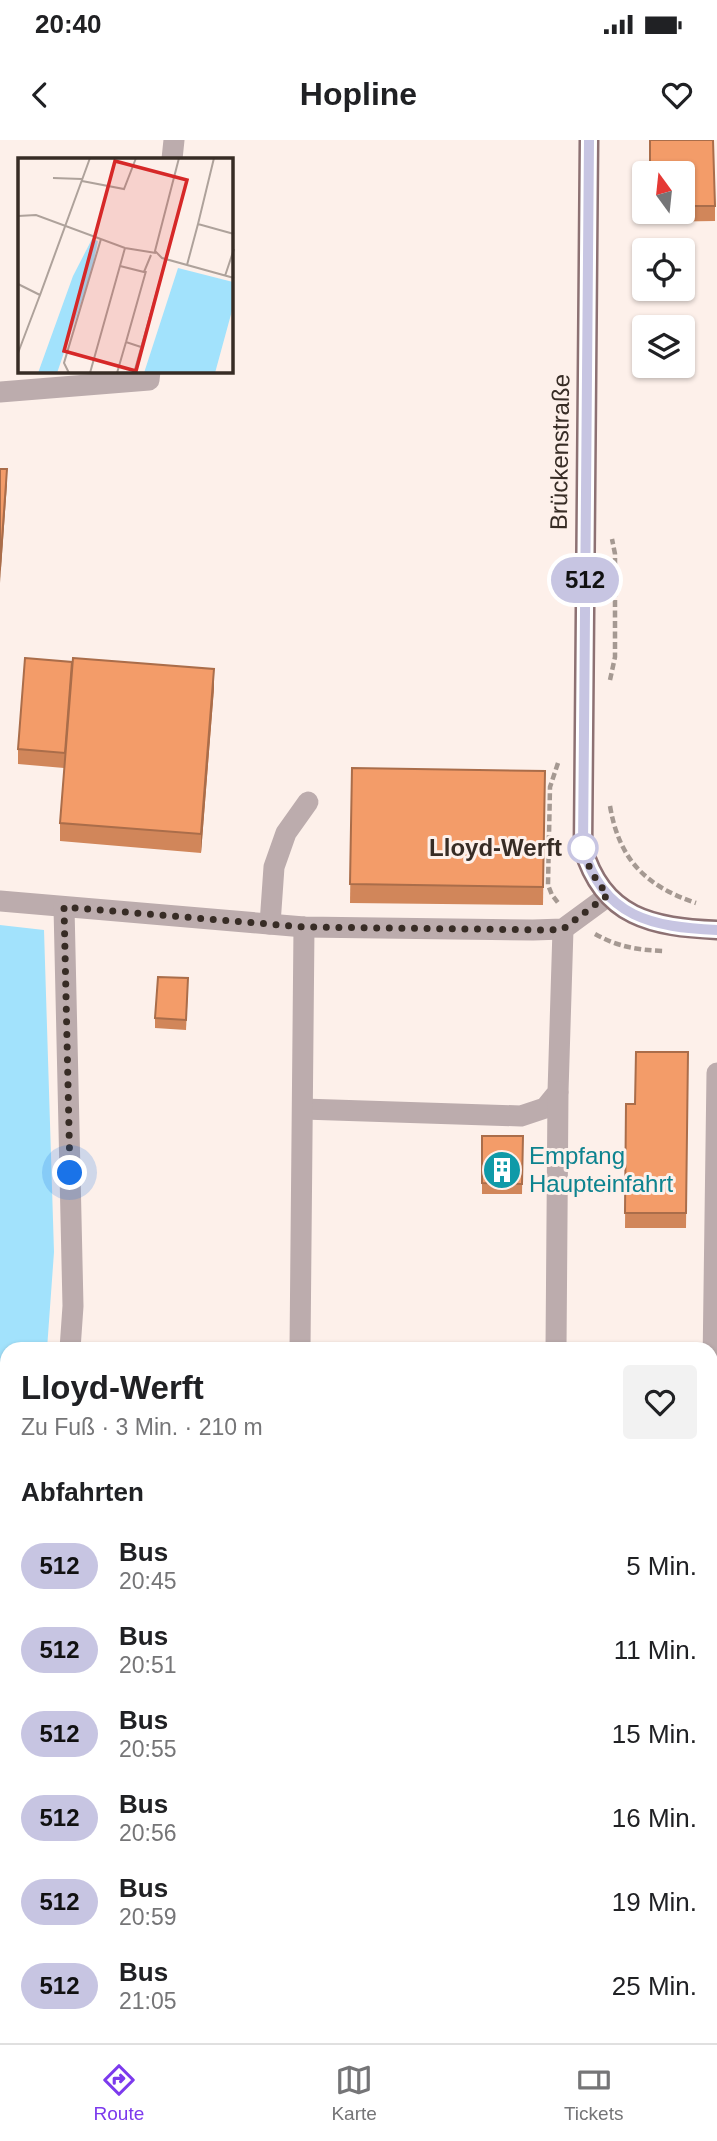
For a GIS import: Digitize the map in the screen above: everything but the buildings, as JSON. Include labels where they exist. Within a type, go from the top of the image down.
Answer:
[{"type":"main road","name":"Brückenstraße","points":[[589,140],[583,848],[593,874],[608,895]]},
{"type":"main road","points":[[608,895],[635,916],[657,924],[717,930]]},
{"type":"street","points":[[172,158],[174,140]]},
{"type":"street","points":[[0,393],[149,380],[150,373]]},
{"type":"street","points":[[270,924],[274,867],[286,833],[308,802]]},
{"type":"street","points":[[0,901],[304,927],[563,929],[608,895]]},
{"type":"street","points":[[64,907],[73,1306],[70,1342]]},
{"type":"street","points":[[300,1342],[304,927]]},
{"type":"street","points":[[556,1342],[558,1092],[563,929]]},
{"type":"street","points":[[713,1342],[717,1073]]},
{"type":"street","points":[[303,1109],[522,1116],[545,1108],[558,1092]]},
{"type":"path","points":[[609,795],[614,826],[634,867],[650,881],[693,902],[704,904]]},
{"type":"water","points":[[0,925],[44,930],[54,1252],[48,1342],[0,1342]]},
{"type":"bus line","name":"512","points":[[589,140],[583,848],[587,863],[599,885],[620,906],[635,916],[679,928],[717,930]]},
{"type":"place","name":"Lloyd-Werft","points":[[583,848]]},
{"type":"place","name":"Empfang Haupteinfahrt","points":[[502,1170]]},
{"type":"route","points":[[70,1173],[64,907],[304,927],[563,929],[608,895],[587,863],[583,848]]}]
